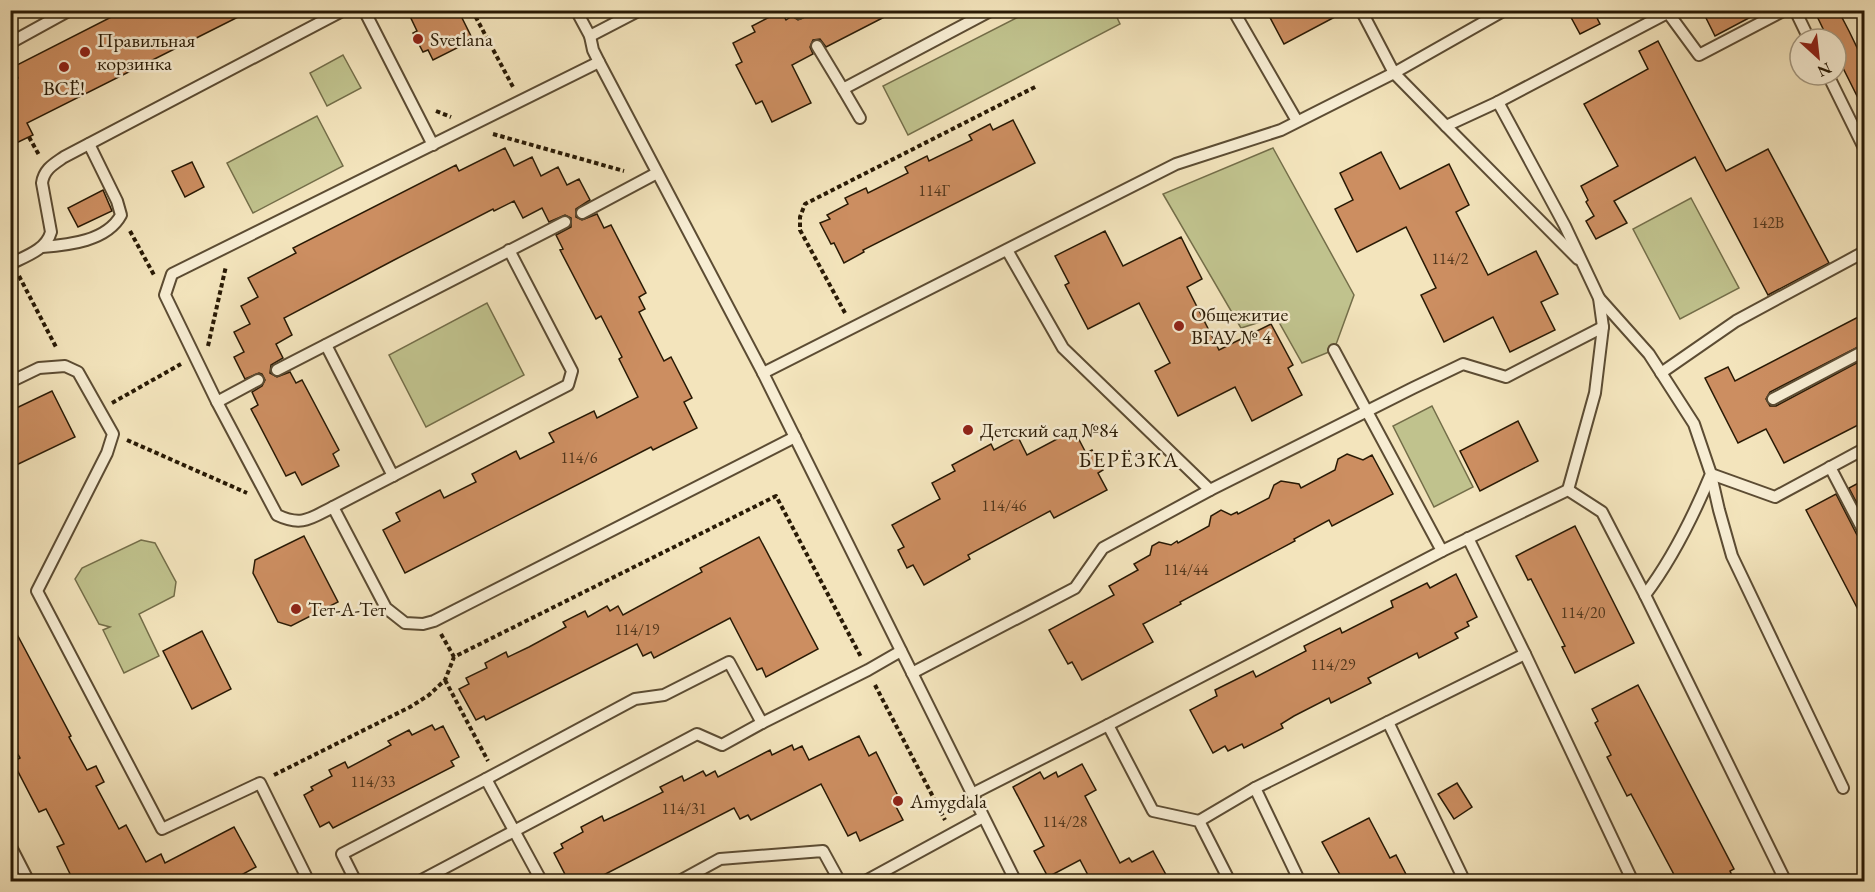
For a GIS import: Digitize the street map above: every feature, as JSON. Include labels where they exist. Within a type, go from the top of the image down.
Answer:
[{"type":"lane","points":[[10,43],[70,10]]},
{"type":"lane","points":[[11,264],[46,244],[51,232],[42,183],[47,169],[64,157],[344,10]]},
{"type":"lane","points":[[364,10],[433,145]]},
{"type":"lane","points":[[576,10],[590,36],[599,62],[763,373],[1016,882]]},
{"type":"lane","points":[[843,89],[992,10]]},
{"type":"lane","points":[[1233,10],[1297,121]]},
{"type":"lane","points":[[1361,10],[1394,73],[1584,265]]},
{"type":"lane","points":[[763,373],[1176,164],[1281,130],[1394,73],[1505,10]]},
{"type":"lane","points":[[1446,126],[1498,102],[1669,11],[1699,55],[1785,10]]},
{"type":"lane","points":[[1795,10],[1803,27]]},
{"type":"lane","points":[[590,36],[636,11]]},
{"type":"lane","points":[[817,46],[860,118]]},
{"type":"lane","points":[[509,250],[572,371],[568,385],[306,521],[287,520],[277,515],[217,402],[165,295],[172,274],[599,62]]},
{"type":"lane","points":[[1834,87],[1864,148]]},
{"type":"lane","points":[[972,794],[1442,551],[1568,490],[1595,393],[1603,327],[1599,298],[1565,226],[1498,102]]},
{"type":"lane","points":[[42,247],[72,244],[103,234],[115,226],[121,215],[117,201],[89,144]]},
{"type":"lane","points":[[582,213],[657,173]]},
{"type":"lane","points":[[277,370],[565,222]]},
{"type":"lane","points":[[1007,250],[1063,348],[1210,490]]},
{"type":"lane","points":[[1661,373],[1736,321],[1864,252]]},
{"type":"lane","points":[[1599,298],[1649,354],[1694,424],[1711,474],[1732,556],[1843,788]]},
{"type":"lane","points":[[912,673],[1075,588],[1103,548],[1210,490],[1464,364],[1506,377],[1603,327]]},
{"type":"lane","points":[[326,345],[393,476]]},
{"type":"lane","points":[[1334,350],[1442,551]]},
{"type":"lane","points":[[1773,399],[1864,351]]},
{"type":"lane","points":[[10,382],[39,368],[65,366],[78,372],[113,434],[107,453],[37,591],[162,829],[260,783],[309,882]]},
{"type":"lane","points":[[217,402],[258,380]]},
{"type":"lane","points":[[333,507],[386,608],[405,623],[423,624],[434,621],[795,437]]},
{"type":"lane","points":[[1711,474],[1774,497],[1864,449]]},
{"type":"lane","points":[[1830,467],[1864,532]]},
{"type":"lane","points":[[1645,595],[1662,572],[1695,512],[1711,474]]},
{"type":"lane","points":[[1568,490],[1602,512],[1786,882]]},
{"type":"lane","points":[[1468,538],[1633,882]]},
{"type":"lane","points":[[418,882],[697,734],[722,745],[901,651]]},
{"type":"lane","points":[[1108,725],[1153,811],[1199,821],[1255,788],[1525,654]]},
{"type":"lane","points":[[356,882],[342,854],[635,699],[664,695],[729,662],[762,723]]},
{"type":"lane","points":[[1388,722],[1465,882]]},
{"type":"lane","points":[[491,777],[513,830],[542,882]]},
{"type":"lane","points":[[1255,788],[1300,882]]},
{"type":"lane","points":[[864,882],[983,818]]},
{"type":"lane","points":[[1199,821],[1230,882]]},
{"type":"lane","points":[[10,845],[29,882]]},
{"type":"lane","points":[[678,882],[720,859],[823,851],[840,882]]},
{"type":"path","points":[[472,10],[514,90]]},
{"type":"path","points":[[853,327],[800,230],[800,217],[805,204],[1037,86]]},
{"type":"path","points":[[469,127],[628,172],[635,185]]},
{"type":"path","points":[[121,215],[165,295]]},
{"type":"path","points":[[202,371],[231,244]]},
{"type":"path","points":[[11,264],[65,366]]},
{"type":"path","points":[[99,409],[195,357]]},
{"type":"path","points":[[113,434],[271,503]]},
{"type":"path","points":[[260,783],[410,707],[429,695],[445,680],[454,657],[776,496]]},
{"type":"path","points":[[434,621],[454,657]]},
{"type":"path","points":[[445,680],[491,777]]},
{"type":"green space","points":[[1030,11],[1114,11],[1120,24],[908,135],[883,86]]},
{"type":"green space","points":[[343,55],[361,88],[327,106],[310,73]]},
{"type":"green space","points":[[317,116],[343,166],[253,213],[227,163]]},
{"type":"green space","points":[[1273,148],[1354,295],[1334,350],[1302,363],[1276,317],[1241,328],[1163,194]]},
{"type":"green space","points":[[1691,198],[1739,288],[1680,319],[1633,229]]},
{"type":"green space","points":[[487,303],[524,375],[426,427],[389,355]]},
{"type":"green space","points":[[1432,406],[1473,487],[1434,507],[1393,426]]},
{"type":"green space","points":[[141,540],[155,543],[176,582],[174,596],[139,614],[159,656],[124,673],[103,630],[110,627],[99,624],[75,579],[82,568]]},
{"type":"building","points":[[125,10],[252,10],[27,123],[33,135],[10,146],[10,82],[18,78],[13,67]]},
{"type":"building","points":[[407,10],[458,10],[473,40],[433,60],[428,50],[423,52],[413,33],[417,31]]},
{"type":"building","points":[[806,10],[898,10],[826,47],[820,39],[813,40],[810,47],[813,54],[792,65],[811,103],[772,122],[762,101],[756,104],[736,65],[742,62],[733,43],[755,32],[752,26],[781,11],[786,20],[792,16],[798,20],[805,17]]},
{"type":"building","points":[[1266,10],[1348,10],[1284,44]]},
{"type":"building","points":[[1567,10],[1593,10],[1600,24],[1580,34]]},
{"type":"building","points":[[1702,10],[1764,10],[1715,36]]},
{"type":"building","points":[[1814,10],[1838,10],[1847,27],[1822,27]]},
{"type":"building","points":[[1848,29],[1864,62],[1864,110],[1848,78]]},
{"type":"building","points":[[1658,41],[1726,171],[1768,149],[1829,263],[1768,295],[1695,157],[1614,201],[1627,223],[1596,239],[1586,221],[1594,216],[1581,186],[1618,166],[1584,104],[1648,69],[1639,51]]},
{"type":"building","points":[[1013,120],[1035,163],[863,250],[864,252],[844,263],[820,223],[830,219],[827,215],[848,204],[845,198],[866,188],[868,193],[908,173],[905,167],[927,156],[929,161],[972,140],[969,135],[990,124],[993,130]]},
{"type":"building","points":[[505,148],[514,166],[532,157],[541,176],[558,167],[567,185],[579,179],[590,200],[576,209],[576,217],[582,220],[597,214],[604,228],[611,225],[646,293],[639,297],[645,309],[639,312],[664,361],[671,357],[692,398],[684,402],[697,428],[653,450],[651,447],[405,573],[383,530],[400,521],[396,513],[440,490],[444,498],[476,482],[472,474],[516,451],[520,459],[554,442],[549,433],[594,411],[597,418],[638,397],[619,359],[622,357],[601,316],[596,319],[560,250],[563,249],[556,235],[571,227],[571,218],[565,215],[549,222],[542,208],[523,218],[514,201],[494,211],[493,209],[284,318],[292,335],[276,344],[283,358],[271,365],[270,373],[277,377],[290,372],[296,383],[302,380],[339,450],[333,454],[339,466],[302,485],[295,472],[286,476],[251,409],[258,405],[252,392],[262,386],[265,380],[259,373],[245,379],[234,357],[244,352],[234,332],[250,324],[241,306],[258,297],[248,278],[296,253],[293,248],[456,165],[459,171]]},
{"type":"building","points":[[1381,152],[1400,189],[1449,164],[1469,205],[1456,212],[1488,275],[1536,251],[1558,294],[1541,302],[1555,330],[1510,352],[1493,317],[1444,342],[1421,295],[1436,288],[1406,227],[1357,252],[1335,209],[1353,200],[1340,173]]},
{"type":"building","points":[[192,162],[204,187],[185,197],[172,171]]},
{"type":"building","points":[[103,190],[112,211],[78,227],[68,208]]},
{"type":"building","name":"Общежитие ВГАУ № 4","points":[[1105,231],[1123,266],[1181,237],[1202,279],[1187,287],[1219,350],[1271,324],[1293,365],[1288,368],[1302,395],[1252,421],[1235,387],[1178,416],[1155,371],[1170,363],[1139,303],[1088,329],[1065,285],[1069,283],[1055,256]]},
{"type":"building","points":[[1864,314],[1864,344],[1770,392],[1766,399],[1770,406],[1776,406],[1864,359],[1864,422],[1784,463],[1766,429],[1738,443],[1705,378],[1728,367],[1735,381]]},
{"type":"building","points":[[52,391],[75,437],[10,468],[10,411]]},
{"type":"building","points":[[1518,421],[1538,461],[1480,491],[1460,451]]},
{"type":"building","points":[[1074,430],[1086,453],[1092,450],[1103,470],[1098,473],[1107,490],[1054,518],[1050,511],[968,555],[970,559],[924,585],[913,565],[907,568],[898,550],[904,547],[892,525],[940,499],[932,483],[955,471],[952,465],[991,444],[994,450],[1018,437],[1027,455]]},
{"type":"building","points":[[1347,454],[1363,460],[1372,455],[1393,494],[1332,526],[1329,520],[1143,624],[1153,642],[1082,680],[1072,662],[1068,664],[1049,630],[1114,595],[1109,586],[1138,570],[1134,564],[1150,555],[1152,546],[1159,542],[1171,545],[1177,541],[1178,543],[1209,526],[1211,516],[1221,510],[1231,515],[1237,512],[1238,514],[1269,498],[1274,485],[1281,481],[1299,484],[1301,488],[1335,470],[1338,459]]},
{"type":"building","points":[[1864,480],[1864,517],[1849,488]]},
{"type":"building","points":[[1836,494],[1857,535],[1864,539],[1864,621],[1806,510]]},
{"type":"building","points":[[1575,526],[1634,643],[1575,673],[1562,647],[1565,646],[1531,579],[1528,580],[1516,556]]},
{"type":"building","points":[[304,536],[338,602],[291,626],[278,622],[253,573],[255,560]]},
{"type":"building","points":[[759,537],[818,649],[766,677],[762,668],[757,670],[730,618],[654,658],[651,652],[643,656],[637,644],[486,720],[484,716],[476,720],[459,689],[469,684],[466,678],[487,668],[485,663],[506,652],[508,657],[529,647],[566,627],[563,622],[585,611],[588,617],[607,606],[610,611],[618,606],[623,615],[702,572],[700,568]]},
{"type":"building","points":[[1456,574],[1477,617],[1467,622],[1469,626],[1455,633],[1458,638],[1419,658],[1417,653],[1368,678],[1371,683],[1331,703],[1329,698],[1281,724],[1283,728],[1244,748],[1242,744],[1228,751],[1225,746],[1213,753],[1190,710],[1217,696],[1215,690],[1253,671],[1256,677],[1306,651],[1304,646],[1340,628],[1342,633],[1393,607],[1391,601],[1427,583],[1430,588]]},
{"type":"building","points":[[10,621],[87,770],[96,766],[104,782],[96,786],[119,829],[126,825],[146,862],[161,854],[165,863],[234,827],[256,867],[243,874],[247,882],[110,882],[119,877],[118,875],[105,882],[74,882],[57,847],[64,844],[46,809],[39,812],[13,762],[20,758],[10,741]]},
{"type":"building","points":[[202,631],[231,689],[192,709],[163,651]]},
{"type":"building","points":[[1638,685],[1734,869],[1730,871],[1735,882],[1678,882],[1631,794],[1627,796],[1607,757],[1611,755],[1595,723],[1598,721],[1592,709]]},
{"type":"building","points":[[432,725],[435,730],[443,726],[459,757],[451,761],[454,766],[333,828],[329,822],[320,827],[304,795],[313,790],[311,787],[332,776],[329,770],[345,762],[348,768],[391,745],[388,741],[409,730],[412,735]]},
{"type":"building","points":[[859,736],[869,756],[876,752],[898,796],[892,799],[903,820],[860,841],[856,832],[848,836],[821,784],[751,820],[748,815],[740,819],[734,808],[590,882],[569,882],[554,853],[563,848],[561,844],[583,832],[581,827],[602,816],[604,821],[663,792],[660,787],[682,776],[684,781],[703,771],[706,776],[715,771],[718,777],[770,750],[772,755],[792,745],[794,750],[802,746],[809,760]]},
{"type":"building","points":[[1082,764],[1096,790],[1085,796],[1120,863],[1129,858],[1132,862],[1153,851],[1170,882],[1085,882],[1090,879],[1080,860],[1048,877],[1034,851],[1044,846],[1013,787],[1040,772],[1044,779],[1056,772],[1058,777]]},
{"type":"building","points":[[1457,783],[1472,807],[1454,819],[1438,794]]},
{"type":"building","points":[[1369,818],[1390,858],[1396,855],[1410,882],[1344,882],[1322,842]]},
{"type":"place","name":"Svetlana","points":[[418,39]]},
{"type":"place","name":"Правильная корзинка","points":[[85,52]]},
{"type":"place","name":"ВСЁ!","points":[[64,67]]},
{"type":"place","name":"Общежитие ВГАУ № 4","points":[[1179,326]]},
{"type":"place","name":"Детский сад №84","points":[[968,430]]},
{"type":"place","name":"Тет-А-Тет","points":[[296,609]]},
{"type":"place","name":"Amygdala","points":[[898,801]]},
{"type":"district","name":"БЕРЁЗКА","points":[[1129,459]]}]
